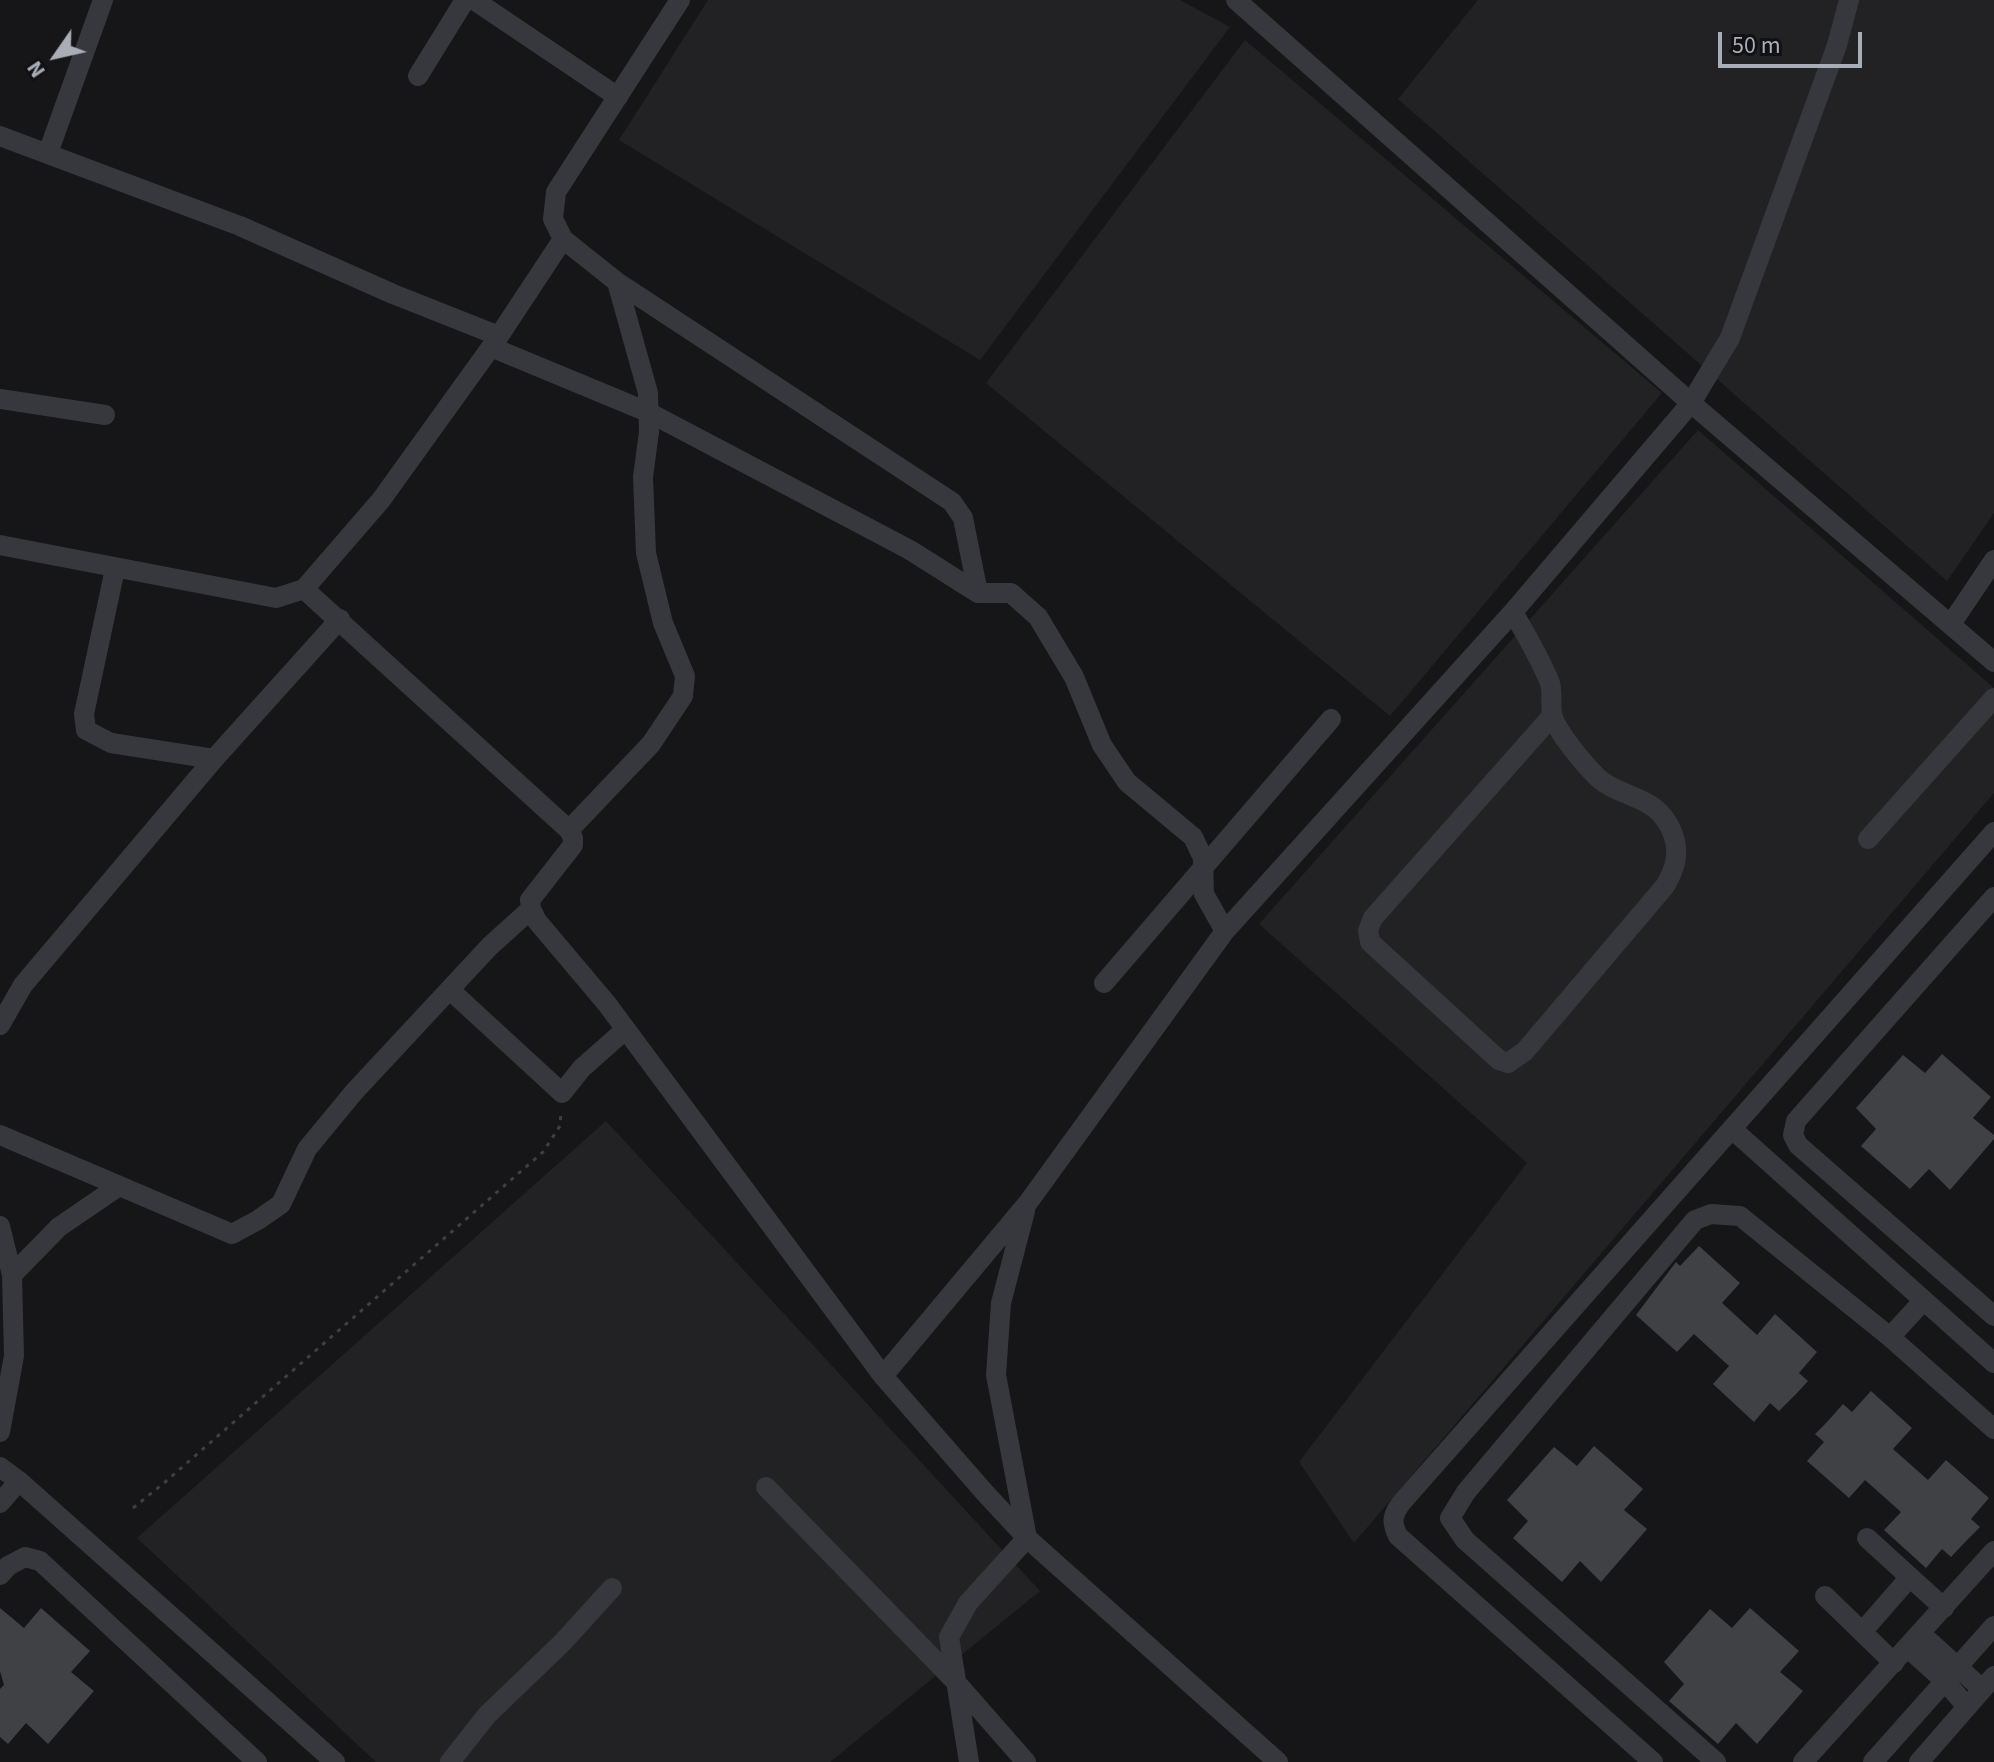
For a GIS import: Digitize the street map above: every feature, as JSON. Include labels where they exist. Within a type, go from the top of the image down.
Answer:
[{"type":"street","points":[[48,153],[103,0]]},
{"type":"street","points":[[418,76],[465,0]]},
{"type":"street","points":[[474,0],[618,97]]},
{"type":"street","points":[[680,0],[556,192],[553,219],[563,239],[617,282],[952,502],[963,518],[978,593]]},
{"type":"street","points":[[1236,0],[1691,403],[1994,662]]},
{"type":"street","points":[[883,1376],[1027,1204],[1225,931],[1513,612],[1691,403],[1730,338],[1837,45],[1849,0]]},
{"type":"street","points":[[0,136],[240,226],[393,294],[650,413],[910,550],[978,593],[1011,593],[1038,617],[1074,677],[1102,745],[1127,782],[1193,837],[1203,858],[1204,894],[1225,931]]},
{"type":"street","points":[[0,545],[276,598],[304,589],[381,500],[495,342],[563,239]]},
{"type":"street","points":[[569,830],[651,744],[683,696],[685,676],[663,623],[646,553],[643,477],[650,413],[641,364],[617,282]]},
{"type":"street","points":[[0,399],[105,415]]},
{"type":"street","points":[[1951,624],[1994,560]]},
{"type":"street","points":[[115,569],[84,714],[86,730],[111,743],[214,759]]},
{"type":"street","points":[[304,589],[569,830],[573,845],[530,900],[537,921],[607,1004],[883,1376],[1027,1538],[1278,1762]]},
{"type":"street","points":[[1513,612],[1552,688],[1552,716],[1571,746],[1599,779],[1649,803],[1664,819],[1673,835],[1675,868],[1665,886],[1525,1051],[1508,1063],[1499,1060],[1370,942],[1368,930],[1373,918],[1552,716]]},
{"type":"street","points":[[0,1025],[23,985],[214,759],[340,619]]},
{"type":"street","points":[[1868,839],[1994,698]]},
{"type":"street","points":[[1104,983],[1331,719]]},
{"type":"street","points":[[1653,1762],[1398,1536],[1393,1516],[1402,1502],[1994,832]]},
{"type":"street","points":[[1994,897],[1796,1121],[1793,1135],[1798,1145],[1994,1316]]},
{"type":"street","points":[[0,1135],[232,1234],[281,1204],[307,1149],[354,1092],[490,946],[531,909]]},
{"type":"street","points":[[450,990],[562,1093],[582,1068],[625,1030]]},
{"type":"street","points":[[1732,1129],[1994,1363]]},
{"type":"street","points":[[12,1275],[59,1227],[119,1186]]},
{"type":"street","points":[[1027,1204],[1001,1303],[996,1375],[1027,1538]]},
{"type":"street","points":[[1716,1762],[1465,1540],[1450,1518],[1466,1492],[1695,1220],[1711,1214],[1740,1216],[1890,1337],[1994,1429]]},
{"type":"street","points":[[0,1226],[12,1275],[14,1356],[0,1432]]},
{"type":"street","points":[[1890,1337],[1924,1300]]},
{"type":"street","points":[[0,1467],[335,1762]]},
{"type":"street","points":[[0,1503],[19,1481]]},
{"type":"street","points":[[766,1487],[955,1681],[1026,1762]]},
{"type":"street","points":[[969,1762],[949,1637],[968,1603],[1027,1538]]},
{"type":"street","points":[[1867,1538],[1944,1608]]},
{"type":"street","points":[[1803,1762],[1994,1551]]},
{"type":"street","points":[[0,1575],[8,1566],[25,1557],[40,1561],[257,1762]]},
{"type":"street","points":[[1862,1632],[1910,1577]]},
{"type":"street","points":[[450,1762],[487,1715],[563,1642],[612,1588]]},
{"type":"street","points":[[1825,1596],[1862,1632],[1908,1649],[1951,1674],[1988,1682],[1919,1762]]},
{"type":"street","points":[[1873,1762],[1994,1626]]},
{"type":"street","points":[[1951,1674],[1967,1707]]},
{"type":"path","points":[[133,1508],[543,1152],[560,1126],[562,1093]]},
{"type":"shaded area","points":[[708,0],[1180,0],[1230,27],[980,360],[619,140]]},
{"type":"shaded area","points":[[1478,0],[1994,0],[1994,513],[1947,581],[1398,99]]},
{"type":"shaded area","points":[[1245,40],[1662,393],[1390,716],[986,383]]},
{"type":"shaded area","points":[[1698,430],[1994,688],[1994,793],[1354,1543],[1299,1462],[1527,1163],[1259,924]]},
{"type":"shaded area","points":[[606,1121],[1040,1591],[830,1762],[376,1762],[137,1538]]},
{"type":"building","points":[[1942,1054],[1991,1097],[1973,1118],[1994,1135],[1994,1139],[1950,1190],[1929,1169],[1910,1189],[1861,1146],[1876,1129],[1856,1108],[1903,1055],[1925,1073]]},
{"type":"building","points":[[1699,1246],[1740,1283],[1722,1303],[1757,1335],[1775,1314],[1817,1352],[1799,1373],[1808,1381],[1779,1411],[1770,1403],[1754,1422],[1713,1384],[1729,1366],[1694,1334],[1677,1352],[1636,1315],[1676,1262],[1680,1266]]},
{"type":"building","points":[[1871,1391],[1912,1428],[1893,1449],[1928,1480],[1946,1460],[1989,1498],[1971,1519],[1980,1527],[1951,1557],[1942,1549],[1926,1568],[1884,1530],[1901,1512],[1865,1480],[1849,1498],[1807,1461],[1824,1442],[1815,1434],[1843,1404],[1852,1412]]},
{"type":"building","points":[[1594,1446],[1643,1489],[1624,1510],[1647,1529],[1601,1582],[1580,1561],[1562,1582],[1513,1538],[1528,1521],[1507,1500],[1554,1447],[1577,1466]]},
{"type":"building","points":[[0,1608],[24,1628],[41,1608],[90,1651],[71,1672],[94,1691],[48,1744],[26,1723],[8,1744],[0,1737],[0,1689],[4,1685],[0,1671]]},
{"type":"building","points":[[1750,1608],[1799,1651],[1780,1672],[1803,1691],[1757,1744],[1736,1723],[1718,1744],[1669,1701],[1684,1684],[1664,1662],[1710,1609],[1732,1628]]}]
